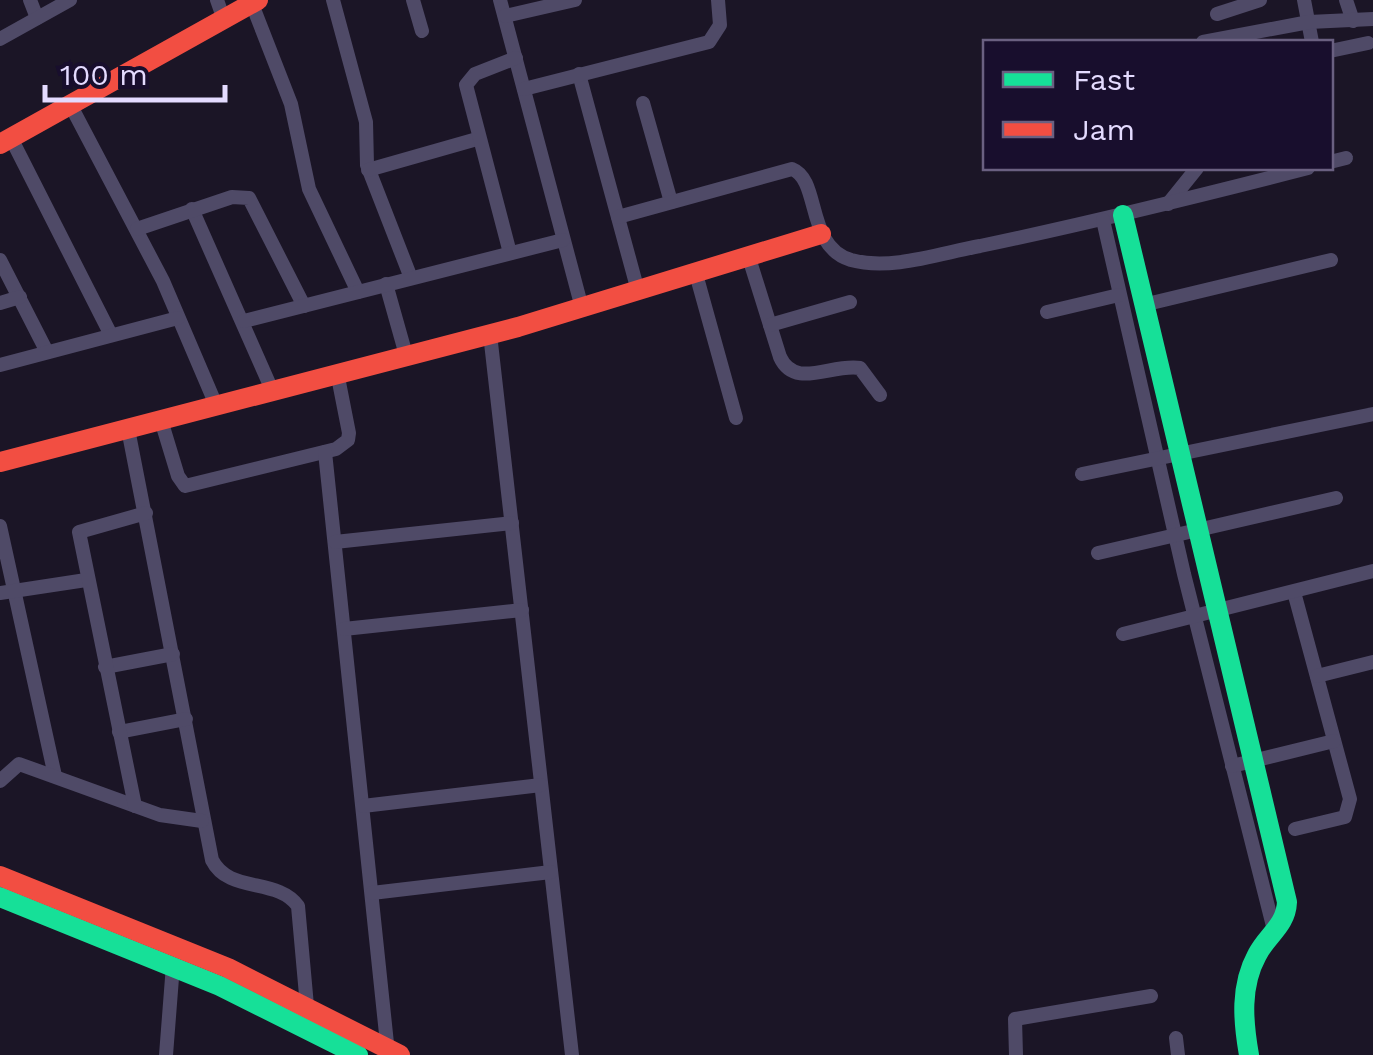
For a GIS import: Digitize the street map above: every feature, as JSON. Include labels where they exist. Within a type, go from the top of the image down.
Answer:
[{"type":"street","points":[[30,0],[37,18]]},
{"type":"street","points":[[0,38],[70,0]]},
{"type":"street","points":[[333,0],[363,108],[368,170],[411,278]]},
{"type":"street","points":[[413,0],[422,31]]},
{"type":"street","points":[[500,0],[582,308]]},
{"type":"street","points":[[505,16],[575,0]]},
{"type":"street","points":[[524,89],[708,42],[720,25],[718,0]]},
{"type":"street","points":[[1218,14],[1260,0]]},
{"type":"street","points":[[1304,0],[1312,40]]},
{"type":"street","points":[[1346,0],[1353,21]]},
{"type":"street","points":[[111,335],[6,141],[71,106],[220,10],[255,2],[291,104],[309,189],[358,292]]},
{"type":"street","points":[[1214,40],[1309,22],[1373,19]]},
{"type":"street","points":[[1333,49],[1368,43]]},
{"type":"street","points":[[510,253],[467,94],[469,79],[516,58]]},
{"type":"street","points":[[579,74],[638,292]]},
{"type":"street","points":[[643,103],[672,202]]},
{"type":"street","points":[[71,106],[137,229],[216,405]]},
{"type":"street","points":[[368,170],[477,139]]},
{"type":"street","points":[[1333,161],[1346,158]]},
{"type":"street","points":[[618,218],[792,169],[802,177],[821,234],[838,254],[851,260],[889,262],[1113,218],[1300,170]]},
{"type":"street","points":[[1168,204],[1195,170]]},
{"type":"street","points":[[137,229],[192,208],[232,197],[248,198],[304,306]]},
{"type":"street","points":[[192,208],[272,390]]},
{"type":"street","points":[[1113,218],[1119,295],[1232,766],[1262,949]]},
{"type":"street","points":[[1113,218],[1144,305],[1288,902],[1288,913],[1262,949],[1244,1010],[1249,1055]]},
{"type":"street","points":[[0,462],[490,334],[821,234]]},
{"type":"street","points":[[244,321],[563,240]]},
{"type":"street","points":[[749,258],[789,372],[798,375],[847,366],[860,368],[880,395]]},
{"type":"street","points":[[0,260],[47,352]]},
{"type":"street","points":[[1144,305],[1330,260]]},
{"type":"street","points":[[696,274],[736,418]]},
{"type":"street","points":[[386,284],[406,355]]},
{"type":"street","points":[[1048,312],[1119,295]]},
{"type":"street","points":[[0,303],[20,296]]},
{"type":"street","points":[[770,324],[850,302]]},
{"type":"street","points":[[0,365],[178,318]]},
{"type":"street","points":[[490,334],[572,1055]]},
{"type":"street","points":[[161,420],[178,476],[185,486],[326,452],[348,440],[336,372]]},
{"type":"street","points":[[1082,474],[1373,414]]},
{"type":"street","points":[[128,429],[174,654],[202,820],[220,874],[287,894],[298,906],[307,1006]]},
{"type":"street","points":[[326,452],[392,1053]]},
{"type":"street","points":[[1098,554],[1336,498]]},
{"type":"street","points":[[135,806],[86,580],[82,529],[146,513]]},
{"type":"street","points":[[335,542],[512,523]]},
{"type":"street","points":[[0,526],[7,592],[55,776]]},
{"type":"street","points":[[1123,634],[1373,571]]},
{"type":"street","points":[[7,592],[86,580]]},
{"type":"street","points":[[1294,592],[1350,799],[1345,817],[1294,830]]},
{"type":"street","points":[[344,629],[522,610]]},
{"type":"street","points":[[105,668],[174,654]]},
{"type":"street","points":[[1317,676],[1373,662]]},
{"type":"street","points":[[119,732],[186,719]]},
{"type":"street","points":[[1232,766],[1334,741]]},
{"type":"street","points":[[0,781],[19,764],[135,806],[202,820]]},
{"type":"street","points":[[363,806],[541,785]]},
{"type":"street","points":[[372,892],[550,872]]},
{"type":"street","points":[[0,876],[110,916],[307,1006],[392,1053]]},
{"type":"street","points":[[0,897],[172,966],[358,1055]]},
{"type":"street","points":[[166,1055],[172,966]]},
{"type":"street","points":[[1016,1055],[1015,1019],[1151,996]]},
{"type":"street","points":[[1176,1038],[1178,1055]]},
{"type":"traffic: fast","points":[[1123,215],[1287,902],[1280,924],[1257,955],[1245,991],[1249,1055]]},
{"type":"traffic: fast","points":[[0,897],[220,986],[358,1055]]},
{"type":"traffic: jam","points":[[0,144],[258,0]]},
{"type":"traffic: jam","points":[[0,462],[518,327],[821,234]]},
{"type":"traffic: jam","points":[[0,876],[228,968],[400,1055]]}]
